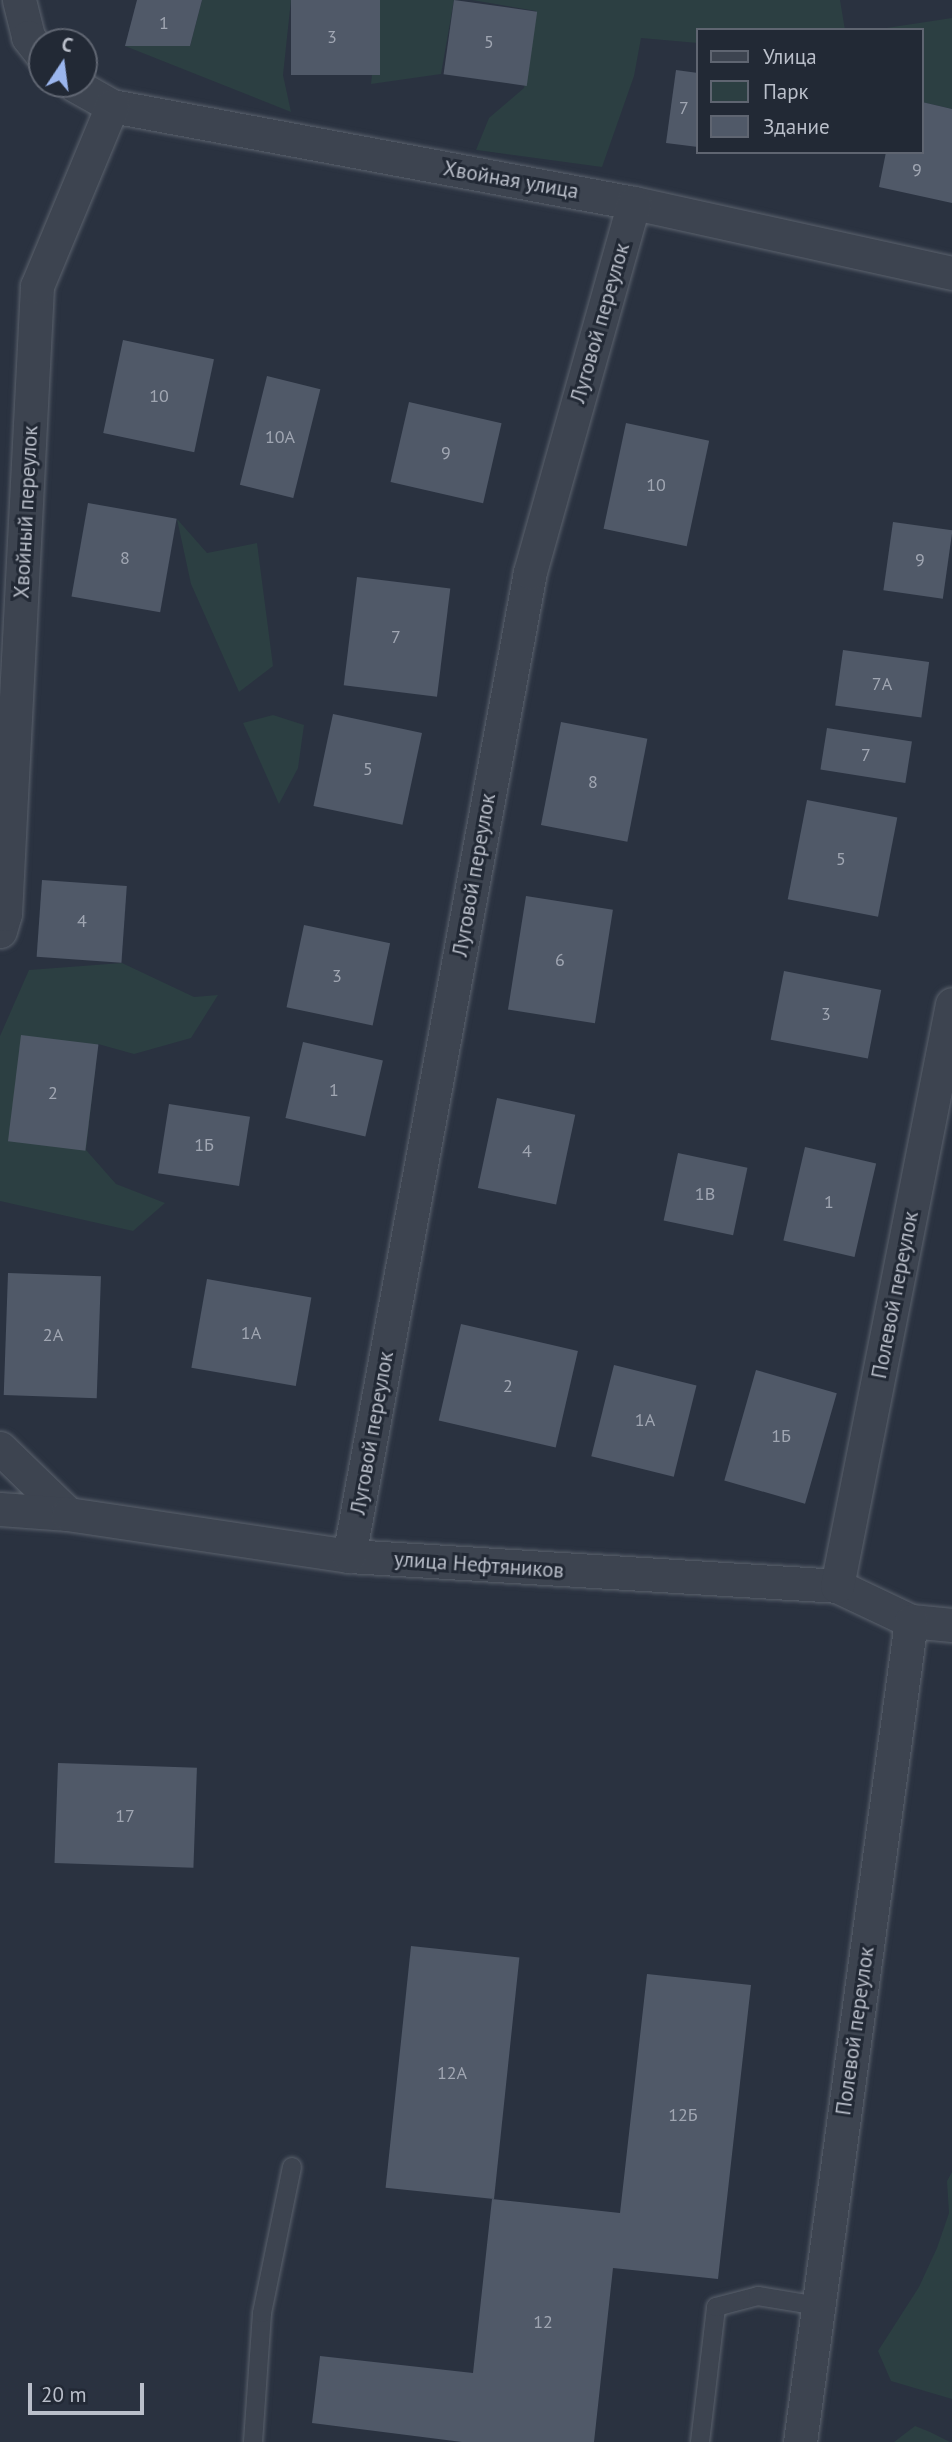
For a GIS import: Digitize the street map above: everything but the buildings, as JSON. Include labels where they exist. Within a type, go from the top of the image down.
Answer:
[{"type":"street","points":[[19,0],[29,28]]},
{"type":"street","name":"Хвойная улица","points":[[98,98],[112,106],[634,203],[952,273]]},
{"type":"street","name":"Хвойный переулок","points":[[0,931],[5,914],[37,286],[112,106]]},
{"type":"street","name":"Луговой переулок","points":[[349,1556],[530,572],[634,203]]},
{"type":"street","name":"Полевой переулок","points":[[837,1586],[952,1004]]},
{"type":"street","points":[[0,1448],[68,1514]]},
{"type":"street","name":"улица Нефтяников","points":[[0,1508],[68,1514],[349,1556],[837,1586],[911,1621],[952,1625]]},
{"type":"street","name":"Полевой переулок","points":[[800,2442],[911,1621]]},
{"type":"lane","points":[[253,2442],[262,2313],[292,2167]]},
{"type":"lane","points":[[700,2442],[716,2307],[758,2296],[818,2306]]},
{"type":"green space","points":[[202,0],[291,0],[283,75],[291,112],[125,46],[190,46]]},
{"type":"green space","points":[[380,0],[454,0],[441,74],[371,84]]},
{"type":"green space","points":[[472,0],[840,0],[845,28],[696,28],[696,43],[641,38],[634,76],[602,167],[476,150],[489,118],[524,88],[536,11]]},
{"type":"green space","points":[[952,18],[952,109],[924,102],[924,28],[886,28]]},
{"type":"green space","points":[[177,519],[207,553],[257,543],[273,666],[239,692],[191,584]]},
{"type":"green space","points":[[273,715],[304,725],[298,768],[279,804],[243,723]]},
{"type":"green space","points":[[122,963],[194,997],[218,995],[191,1038],[134,1054],[98,1044],[86,1150],[116,1184],[165,1203],[133,1231],[0,1201],[0,1036],[29,970]]},
{"type":"green space","points":[[952,2172],[952,2399],[891,2381],[878,2351],[919,2287],[937,2248],[949,2213],[947,2181]]},
{"type":"green space","points":[[915,2426],[930,2432],[950,2442],[894,2442]]}]
